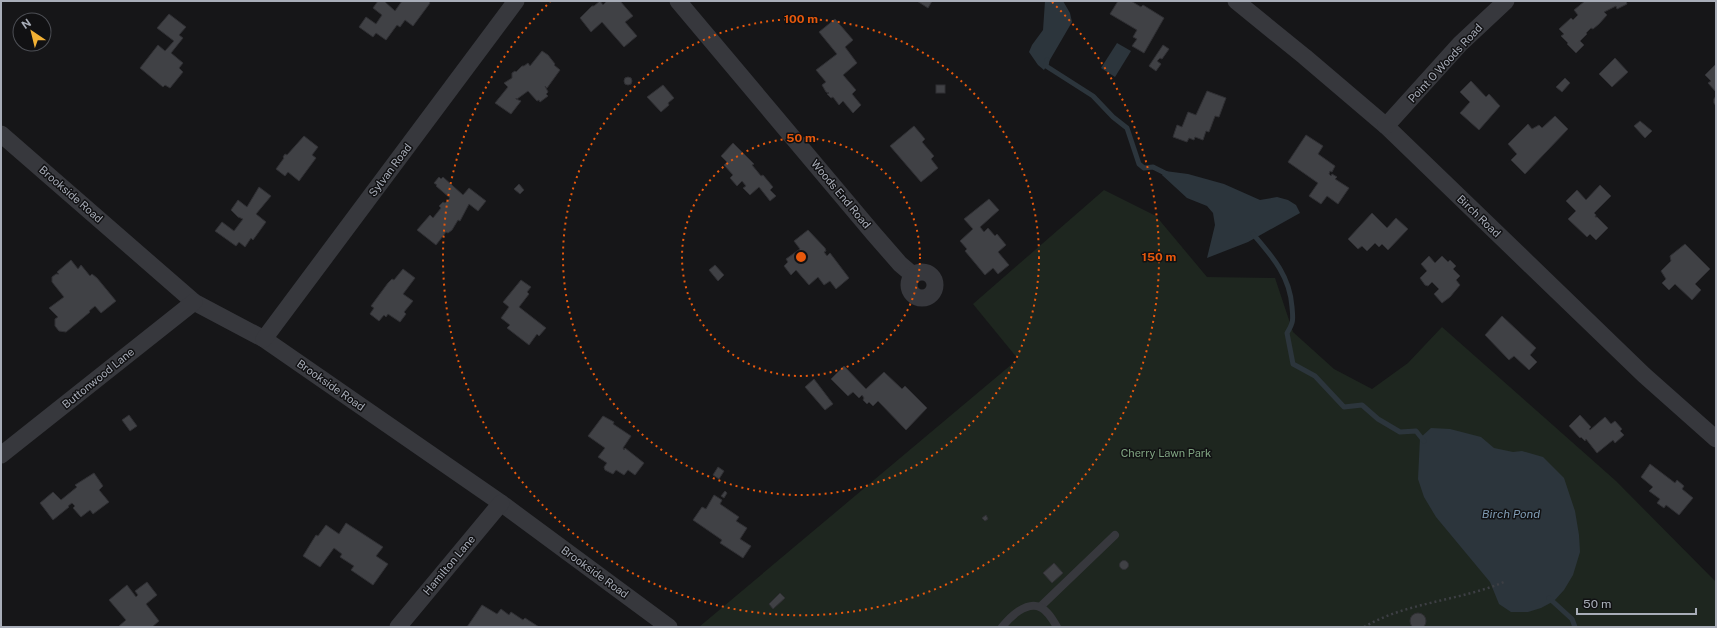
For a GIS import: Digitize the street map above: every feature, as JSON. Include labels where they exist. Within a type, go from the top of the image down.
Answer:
[{"type":"street","name":"Sylvan Road","points":[[264,339],[516,1]]},
{"type":"street","name":"Woods End Road","points":[[678,1],[873,233],[900,264],[913,275]]},
{"type":"street","name":"Birch Road","points":[[1236,1],[1386,126],[1644,375],[1716,439]]},
{"type":"street","name":"Point O Woods Road","points":[[1386,126],[1460,44],[1506,1]]},
{"type":"street","name":"Brookside Road","points":[[1,134],[194,302],[264,339],[501,503],[669,627]]},
{"type":"street","name":"Buttonwood Lane","points":[[1,455],[194,302]]},
{"type":"street","name":"Hamilton Lane","points":[[398,627],[501,503]]},
{"type":"lane","points":[[1040,607],[1115,535]]},
{"type":"lane","points":[[1002,627],[1010,616],[1029,607],[1040,607],[1052,618],[1057,627]]},
{"type":"path","points":[[1364,627],[1392,614],[1478,592],[1504,582]]},
{"type":"green space","name":"Cherry Lawn Park","points":[[1104,190],[1156,216],[1207,277],[1275,278],[1293,332],[1334,369],[1372,389],[1408,363],[1442,327],[1616,481],[1716,582],[1716,627],[699,627],[1018,359],[973,304]]},
{"type":"water","points":[[1045,1],[1063,1],[1070,13],[1072,22],[1044,70],[1038,65],[1029,52],[1032,45],[1043,30]]},
{"type":"water","points":[[1117,43],[1131,51],[1115,77],[1101,68]]},
{"type":"water","points":[[1165,171],[1188,174],[1224,184],[1260,200],[1277,197],[1288,200],[1296,205],[1300,213],[1248,242],[1207,258],[1215,225],[1213,213],[1207,206],[1187,198],[1162,175]]},
{"type":"water","name":"Birch Pond","points":[[1431,428],[1450,429],[1481,437],[1494,448],[1513,452],[1522,451],[1543,457],[1564,478],[1575,511],[1580,552],[1573,575],[1564,590],[1554,601],[1541,608],[1528,612],[1511,612],[1499,604],[1490,582],[1436,517],[1424,497],[1418,479],[1420,438]]},
{"type":"building","points":[[378,1],[384,1],[395,11],[402,1],[428,1],[430,3],[413,26],[405,20],[400,27],[397,25],[386,40],[376,33],[373,37],[359,27],[366,17],[376,24],[382,15],[373,8]]},
{"type":"building","points":[[600,1],[603,5],[607,1],[620,1],[633,16],[625,22],[637,36],[624,47],[602,22],[591,32],[580,18],[592,6]]},
{"type":"building","points":[[917,1],[932,1],[928,8]]},
{"type":"building","points":[[1118,1],[1131,1],[1141,7],[1143,5],[1164,18],[1144,53],[1132,46],[1137,39],[1133,37],[1137,30],[1110,14]]},
{"type":"building","points":[[1585,1],[1626,1],[1627,4],[1617,9],[1616,6],[1604,12],[1607,15],[1599,24],[1593,29],[1591,28],[1586,33],[1587,34],[1580,41],[1584,45],[1576,53],[1561,36],[1564,34],[1559,29],[1571,18],[1573,20],[1578,15],[1574,10]]},
{"type":"building","points":[[169,14],[186,27],[179,35],[183,38],[171,53],[183,63],[179,68],[183,72],[170,88],[165,85],[163,87],[140,68],[158,45],[165,51],[174,41],[157,28]]},
{"type":"building","points":[[835,19],[853,40],[845,47],[857,63],[843,75],[856,90],[852,94],[861,105],[853,113],[843,101],[839,105],[833,97],[831,98],[827,94],[829,93],[826,92],[822,85],[826,82],[816,70],[837,54],[819,32]]},
{"type":"building","points":[[1163,45],[1169,49],[1162,59],[1160,58],[1157,61],[1161,64],[1156,71],[1149,66]]},
{"type":"building","points":[[542,51],[548,55],[555,64],[554,65],[560,70],[547,88],[545,86],[548,92],[546,94],[548,96],[540,102],[539,100],[537,101],[528,91],[517,99],[516,98],[516,99],[521,101],[511,114],[495,103],[508,87],[504,83],[512,78],[512,73],[515,71],[516,72],[522,66],[528,63],[530,66]]},
{"type":"building","points":[[1615,58],[1628,72],[1612,87],[1599,74]]},
{"type":"building","points":[[1716,64],[1716,92],[1708,83],[1711,81],[1705,75]]},
{"type":"building","points":[[626,77],[630,77],[632,81],[630,85],[626,85],[624,83],[624,79]]},
{"type":"building","points":[[1565,78],[1570,83],[1562,92],[1556,87]]},
{"type":"building","points":[[1471,81],[1486,97],[1489,94],[1500,106],[1479,130],[1460,113],[1470,102],[1460,92]]},
{"type":"building","points":[[663,85],[674,98],[661,112],[647,97]]},
{"type":"building","points":[[936,85],[945,85],[945,93],[936,93]]},
{"type":"building","points":[[1207,91],[1226,98],[1219,117],[1215,116],[1209,132],[1206,131],[1203,140],[1195,137],[1194,140],[1189,138],[1187,142],[1173,137],[1177,125],[1182,127],[1188,112],[1196,115]]},
{"type":"building","points":[[1716,96],[1716,106],[1714,99]]},
{"type":"building","points":[[1555,116],[1568,129],[1525,174],[1511,160],[1517,154],[1508,144],[1528,124],[1532,129],[1539,125],[1542,128]]},
{"type":"building","points":[[1640,121],[1652,131],[1645,138],[1634,126]]},
{"type":"building","points":[[914,126],[925,139],[922,142],[934,156],[931,159],[938,168],[921,182],[890,146]]},
{"type":"building","points":[[1306,135],[1323,146],[1318,154],[1335,166],[1329,174],[1337,177],[1335,179],[1349,188],[1338,204],[1327,196],[1321,204],[1309,196],[1318,183],[1288,162]]},
{"type":"building","points":[[304,136],[318,147],[312,155],[316,158],[299,181],[288,172],[285,176],[276,169],[284,158],[283,157],[285,154],[287,155]]},
{"type":"building","points":[[733,143],[754,164],[752,165],[761,176],[763,175],[773,187],[770,190],[776,196],[770,201],[759,187],[750,195],[743,188],[746,186],[742,181],[737,186],[730,178],[733,175],[724,165],[727,162],[721,156]]},
{"type":"building","points":[[439,177],[441,179],[443,177],[463,195],[469,188],[486,201],[478,211],[469,204],[460,221],[458,220],[452,230],[448,233],[446,232],[436,245],[417,230],[430,215],[433,218],[441,208],[439,206],[450,198],[434,183]]},
{"type":"building","points":[[519,184],[524,190],[520,194],[514,189]]},
{"type":"building","points":[[1600,185],[1611,196],[1594,213],[1596,215],[1595,217],[1597,217],[1608,228],[1596,240],[1590,234],[1587,237],[1568,219],[1576,211],[1566,201],[1577,190],[1586,200]]},
{"type":"building","points":[[259,187],[271,196],[256,214],[266,222],[253,240],[251,238],[245,247],[239,242],[236,246],[215,231],[222,222],[234,231],[243,219],[238,217],[231,210],[238,200],[247,207]]},
{"type":"building","points":[[989,199],[999,210],[980,227],[984,232],[988,228],[995,236],[997,234],[1006,245],[998,252],[1009,265],[998,274],[993,268],[985,275],[965,251],[967,249],[960,241],[973,229],[964,219]]},
{"type":"building","points":[[1372,213],[1387,228],[1396,218],[1408,229],[1388,250],[1382,244],[1379,247],[1375,243],[1367,251],[1362,246],[1358,249],[1348,239]]},
{"type":"building","points":[[808,230],[825,248],[826,251],[824,252],[827,256],[830,253],[849,278],[836,289],[830,281],[824,285],[818,277],[809,285],[796,270],[791,275],[784,266],[788,262],[786,259],[800,249],[794,241]]},
{"type":"building","points":[[1685,244],[1710,269],[1695,284],[1701,290],[1692,300],[1675,284],[1669,290],[1662,283],[1666,279],[1661,271],[1671,261],[1670,256]]},
{"type":"building","points":[[1429,256],[1435,263],[1442,256],[1448,262],[1450,260],[1456,266],[1453,269],[1460,276],[1456,280],[1460,285],[1450,297],[1442,303],[1434,294],[1439,289],[1432,282],[1428,286],[1425,285],[1420,278],[1427,271],[1421,264]]},
{"type":"building","points":[[71,260],[78,269],[81,265],[90,276],[92,274],[97,278],[116,301],[101,313],[95,306],[66,332],[59,331],[55,326],[55,319],[58,317],[49,308],[64,297],[52,282],[52,277],[59,274],[57,272]]},
{"type":"building","points":[[715,265],[724,275],[718,281],[709,270]]},
{"type":"building","points":[[403,269],[415,278],[403,294],[413,301],[404,312],[406,314],[400,322],[388,314],[386,317],[384,315],[379,321],[370,314],[374,308],[371,306],[388,283],[392,279],[394,280]]},
{"type":"building","points":[[521,280],[531,287],[527,292],[529,294],[519,307],[546,328],[539,336],[537,334],[529,345],[507,328],[510,325],[501,318],[509,307],[503,302]]},
{"type":"building","points":[[1502,316],[1536,348],[1530,355],[1537,362],[1529,370],[1514,356],[1509,360],[1485,335]]},
{"type":"building","points":[[844,366],[866,389],[884,372],[902,389],[905,386],[927,408],[906,430],[878,401],[873,406],[869,402],[867,404],[863,400],[864,398],[862,395],[859,398],[853,392],[848,396],[831,379]]},
{"type":"building","points":[[814,379],[833,404],[825,410],[805,387]]},
{"type":"building","points":[[129,415],[137,426],[130,431],[122,420]]},
{"type":"building","points":[[1580,415],[1591,427],[1589,429],[1590,430],[1605,417],[1611,424],[1615,421],[1622,429],[1620,431],[1624,435],[1615,443],[1613,440],[1597,453],[1586,439],[1585,441],[1581,437],[1580,438],[1569,426]]},
{"type":"building","points":[[603,416],[614,422],[613,424],[631,436],[623,448],[644,463],[635,475],[628,470],[624,475],[616,470],[613,474],[605,470],[604,467],[607,463],[598,457],[605,448],[588,436]]},
{"type":"building","points":[[1650,464],[1675,483],[1677,480],[1684,486],[1682,489],[1693,498],[1679,515],[1666,505],[1664,508],[1657,503],[1660,499],[1649,491],[1653,487],[1641,477]]},
{"type":"building","points":[[718,467],[724,471],[719,479],[713,475]]},
{"type":"building","points":[[94,473],[103,486],[99,490],[109,502],[93,514],[90,510],[81,517],[73,508],[75,506],[72,503],[53,520],[40,503],[53,492],[61,500],[77,487],[75,485]]},
{"type":"building","points":[[725,491],[727,493],[724,498],[721,496]]},
{"type":"building","points":[[714,495],[722,500],[720,504],[739,517],[736,521],[747,528],[740,539],[751,546],[743,558],[720,543],[722,540],[693,520],[702,507],[706,509]]},
{"type":"building","points":[[986,515],[988,519],[985,521],[982,518]]},
{"type":"building","points":[[346,523],[383,547],[376,556],[388,564],[373,585],[351,570],[354,566],[340,557],[342,554],[334,548],[320,567],[303,556],[316,535],[318,536],[326,525],[339,534]]},
{"type":"building","points":[[1122,561],[1126,561],[1128,565],[1126,569],[1122,569],[1120,567],[1120,563]]},
{"type":"building","points":[[1054,563],[1063,573],[1052,583],[1043,573]]},
{"type":"building","points":[[147,582],[157,595],[146,604],[159,621],[152,627],[118,627],[126,620],[109,600],[127,585],[136,597],[138,595],[135,591]]},
{"type":"building","points":[[780,593],[785,598],[773,609],[769,604]]},
{"type":"building","points":[[482,605],[497,614],[501,609],[509,615],[511,612],[523,620],[525,618],[539,627],[467,627]]},
{"type":"building","points":[[1418,613],[1425,618],[1426,621],[1421,628],[1418,629],[1411,624],[1410,621],[1415,614]]},
{"type":"waterway","points":[[1047,60],[1046,66],[1093,96],[1113,117],[1127,128],[1139,164],[1144,168],[1153,167],[1167,174]]},
{"type":"waterway","points":[[1253,234],[1279,267],[1288,286],[1291,296],[1293,318],[1287,333],[1293,364],[1315,376],[1344,407],[1362,405],[1378,419],[1400,432],[1416,431],[1424,441]]},
{"type":"waterway","points":[[1549,598],[1572,619],[1575,627]]}]
